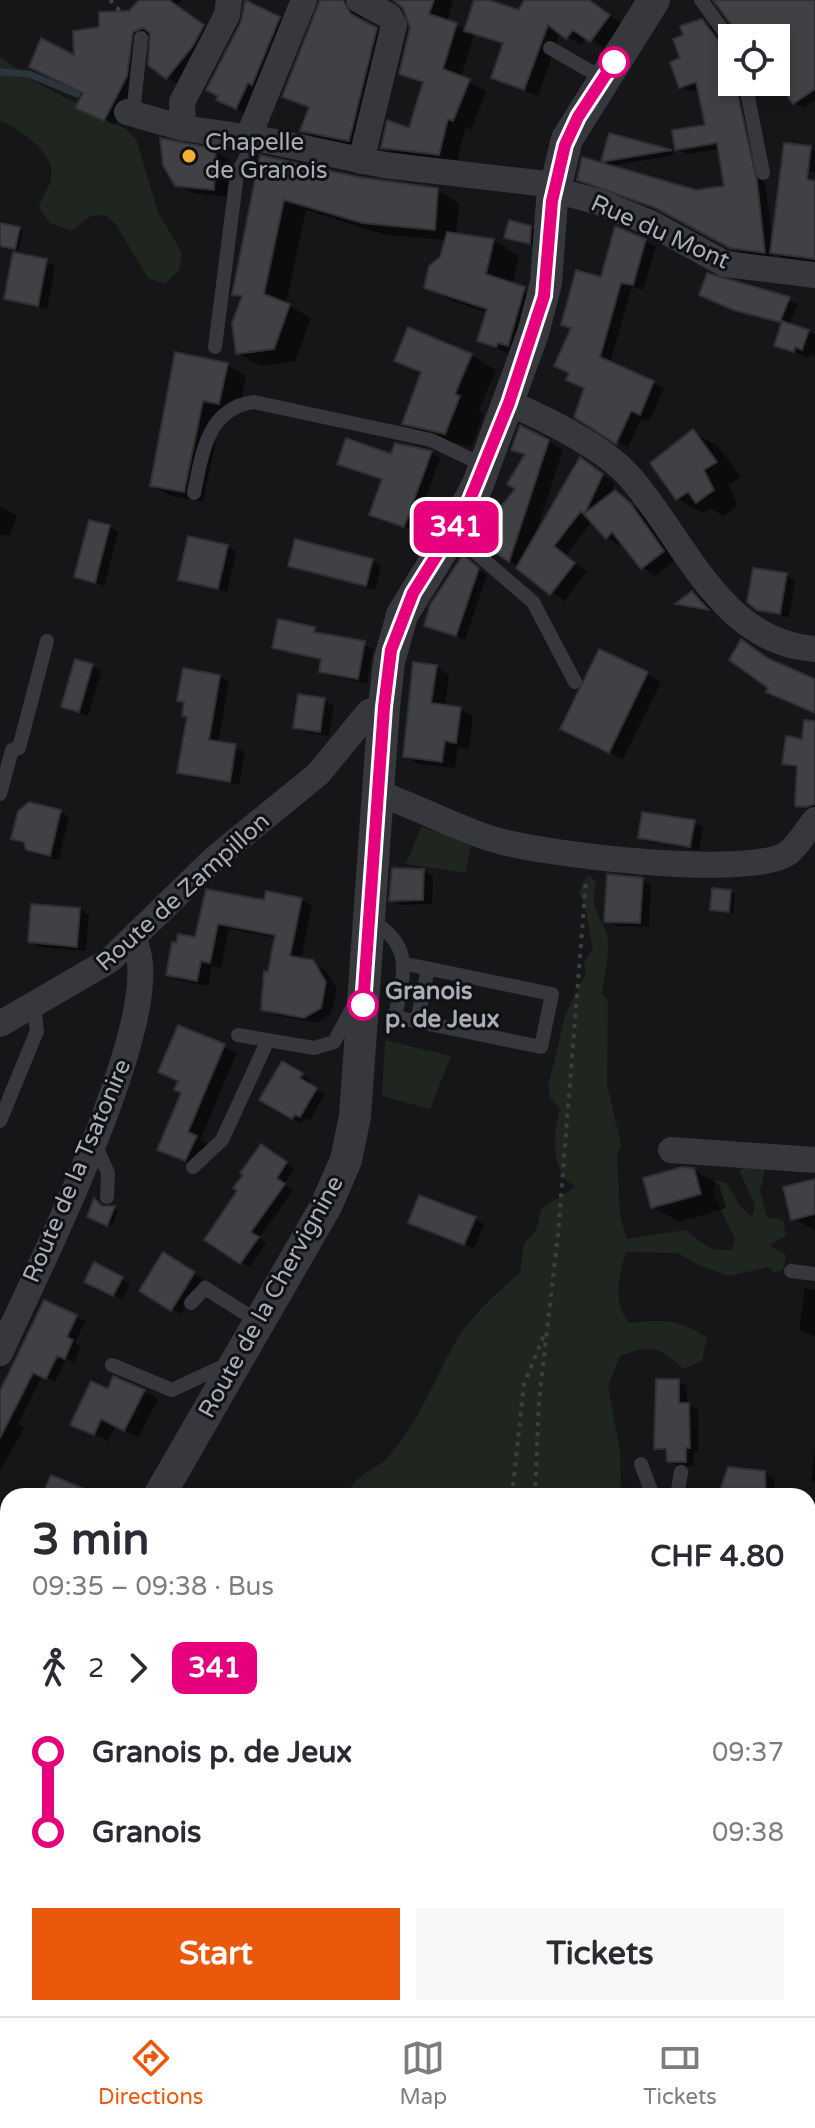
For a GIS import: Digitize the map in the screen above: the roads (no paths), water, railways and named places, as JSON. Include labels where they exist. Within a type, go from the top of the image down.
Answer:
[{"type":"street","points":[[183,128],[182,102],[227,15],[229,0]]},
{"type":"street","points":[[252,138],[304,0]]},
{"type":"street","name":"Route de la Chervignine","points":[[164,1488],[334,1190],[346,1160],[355,1116],[389,662],[402,615],[453,533],[485,466],[509,403],[544,296],[555,188],[567,139],[654,0]]},
{"type":"street","points":[[361,161],[394,28],[392,19],[374,3]]},
{"type":"street","name":"Rue du Mont","points":[[130,113],[183,128],[252,138],[361,161],[555,188],[650,223],[725,264],[815,275]]},
{"type":"street","points":[[509,403],[553,424],[618,466],[704,578],[748,627],[782,644],[815,649]]},
{"type":"street","name":"Route de Zampillon","points":[[0,1024],[100,967],[133,940],[215,858],[318,774],[371,711],[384,707]]},
{"type":"street","points":[[378,793],[486,837],[588,857],[736,864],[764,862],[788,853],[815,820]]},
{"type":"street","name":"Route de la Tsatonire","points":[[0,1353],[124,1067],[141,991],[139,950],[133,940]]},
{"type":"street","points":[[671,1150],[815,1160]]},
{"type":"lane","points":[[701,0],[718,24]]},
{"type":"lane","points":[[130,113],[141,38]]},
{"type":"lane","points":[[550,48],[604,79]]},
{"type":"lane","points":[[748,96],[763,173]]},
{"type":"lane","points":[[215,347],[237,175],[252,138]]},
{"type":"lane","points":[[194,493],[205,447],[218,418],[239,404],[254,402],[431,440],[485,466]]},
{"type":"lane","points":[[453,533],[497,567],[533,602],[575,682]]},
{"type":"lane","points":[[0,794],[12,750],[19,748],[47,641]]},
{"type":"lane","points":[[369,919],[388,929],[406,964],[395,1017],[541,1047],[552,994],[406,964]]},
{"type":"lane","points":[[417,1021],[428,969]]},
{"type":"lane","points":[[238,1035],[314,1048],[334,1042],[364,987]]},
{"type":"lane","points":[[0,1121],[37,1031],[34,1006]]},
{"type":"lane","points":[[193,1167],[222,1140],[268,1040]]},
{"type":"lane","points":[[93,1139],[108,1173],[107,1197]]},
{"type":"lane","points":[[791,1271],[815,1274]]},
{"type":"lane","points":[[191,1303],[205,1288],[259,1322]]},
{"type":"lane","points":[[112,1365],[172,1390],[219,1368],[230,1371]]},
{"type":"lane","points":[[641,1464],[650,1488]]},
{"type":"lane","points":[[678,1488],[681,1472]]},
{"type":"waterway","points":[[0,72],[29,74],[77,94]]},
{"type":"place","name":"Chapelle de Granois","points":[[189,156]]},
{"type":"place","name":"Granois p. de Jeux","points":[[363,1005]]}]
